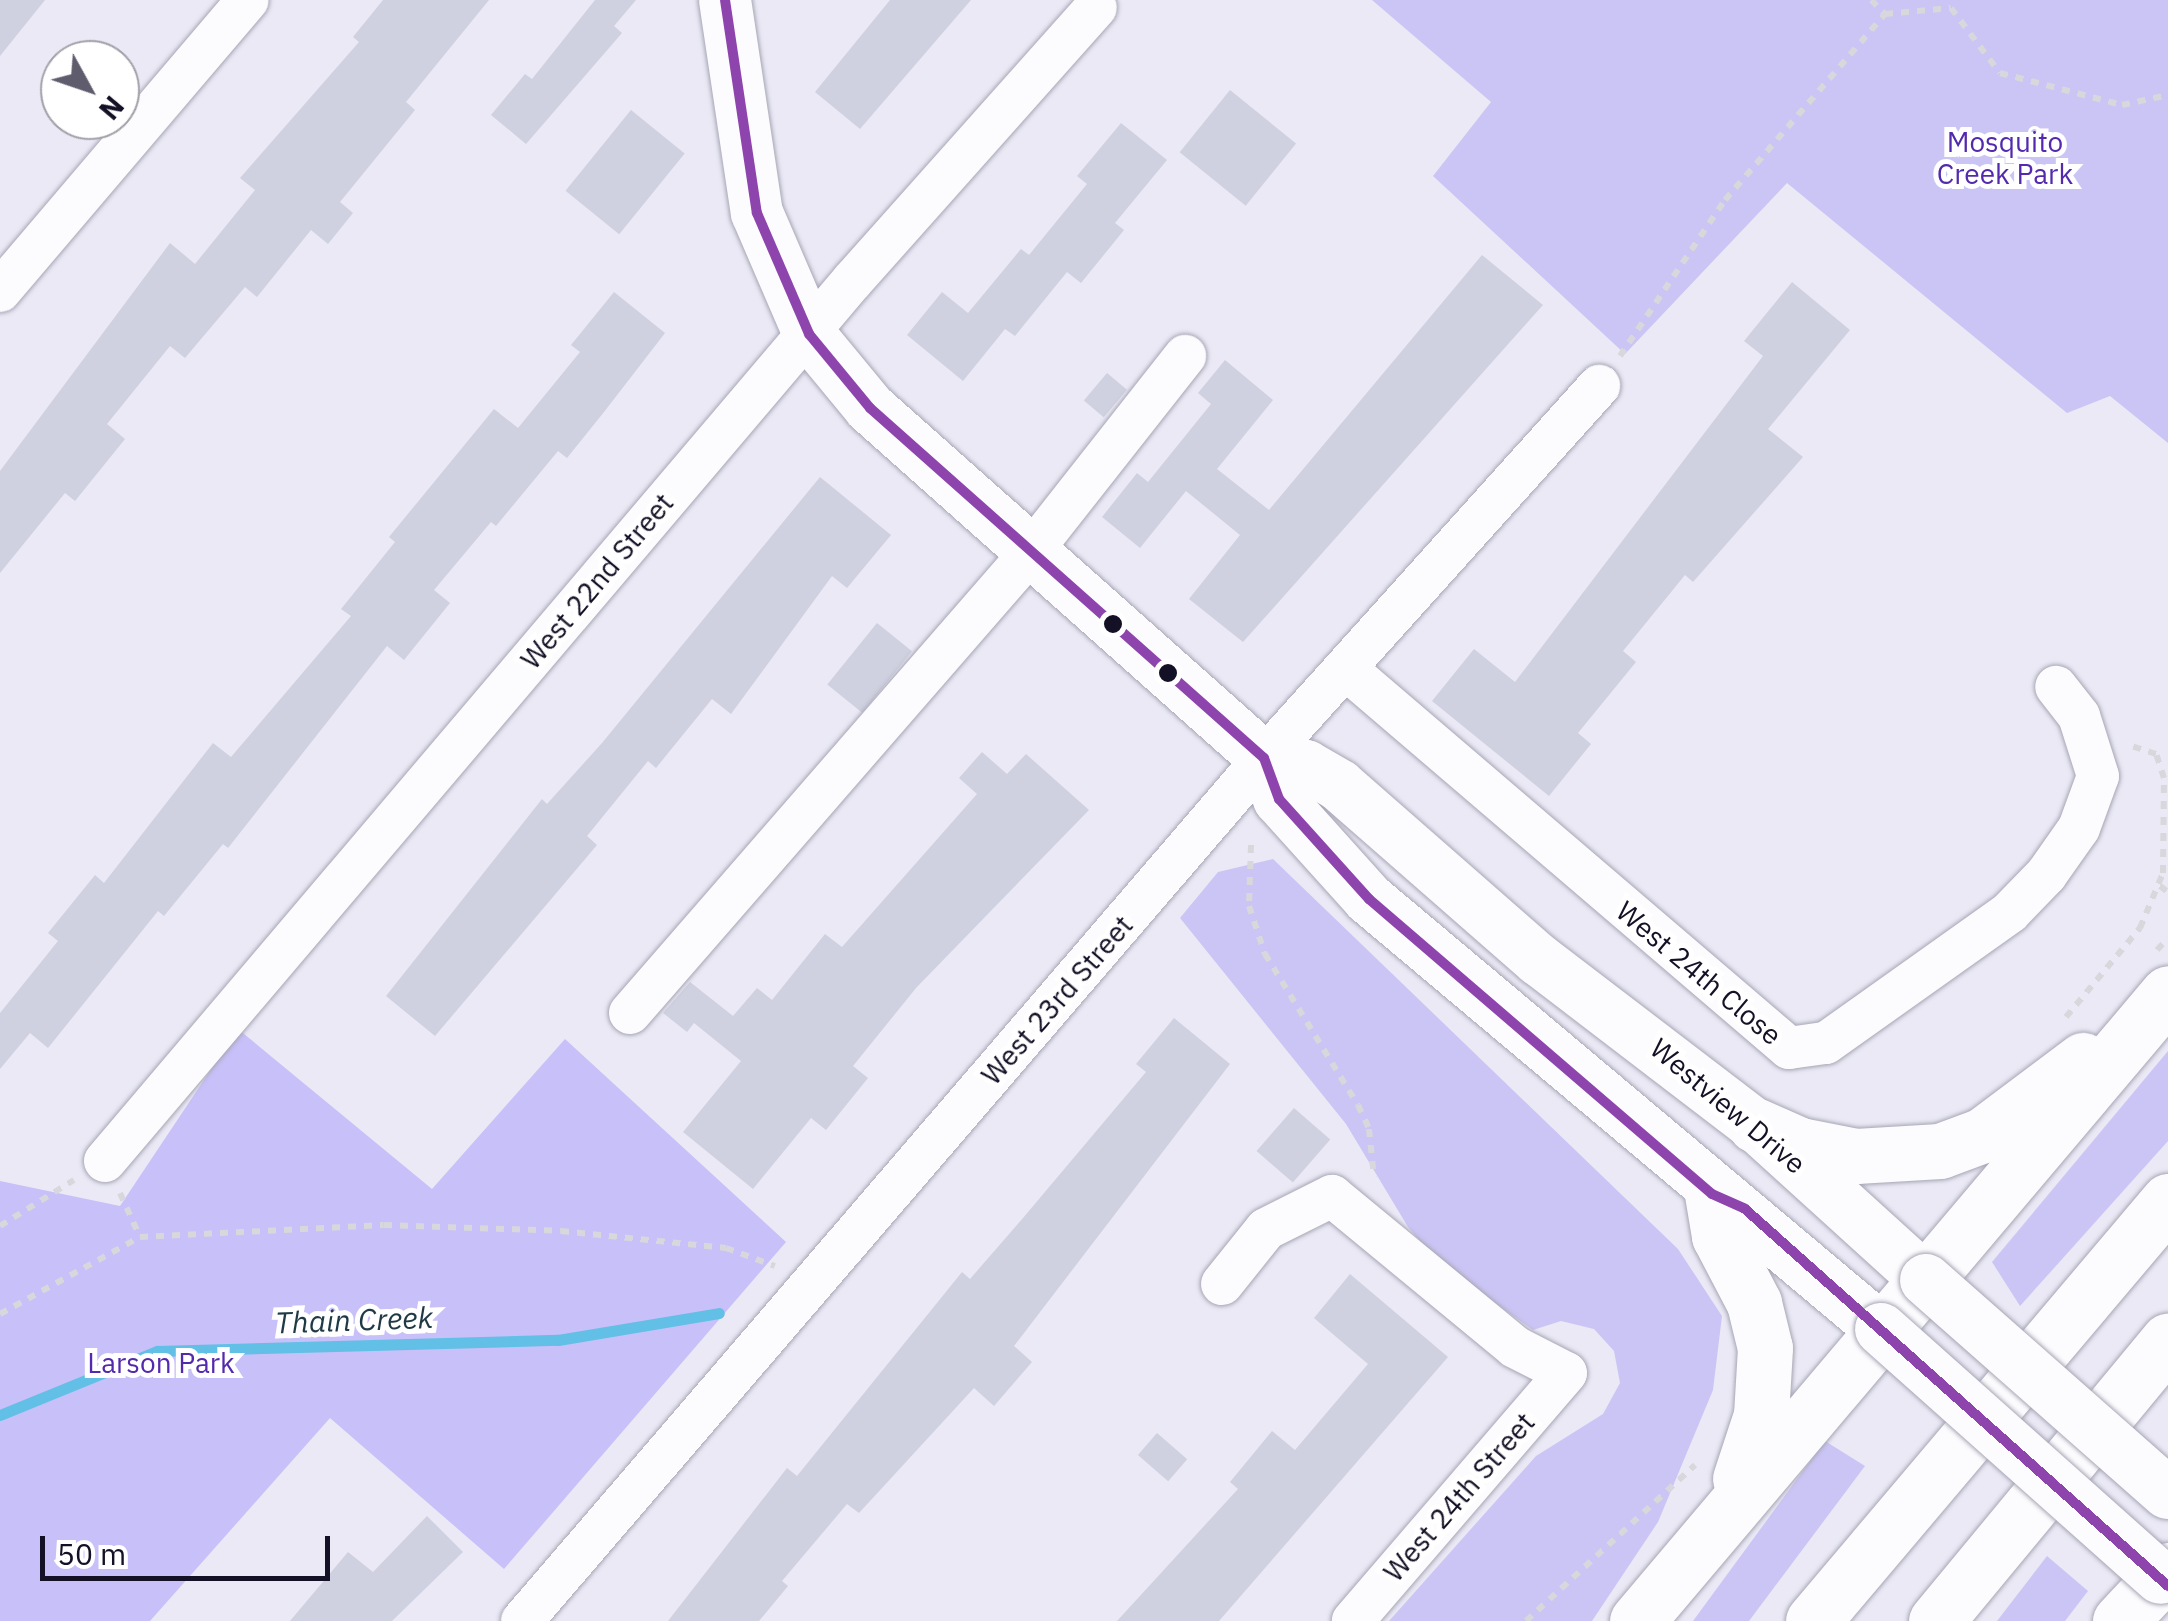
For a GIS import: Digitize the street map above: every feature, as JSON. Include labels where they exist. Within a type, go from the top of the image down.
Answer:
[{"type":"highway","points":[[1755,1126],[1800,1145],[1856,1156],[1940,1152],[1983,1135],[2166,995]]},
{"type":"highway","points":[[1636,1621],[2166,995]]},
{"type":"highway","points":[[1710,1529],[1751,1448],[1761,1415],[1765,1348],[1754,1303],[1719,1236],[1712,1194]]},
{"type":"highway","points":[[1812,1621],[2168,1201]]},
{"type":"highway","points":[[1936,1621],[2168,1341]]},
{"type":"highway","points":[[2120,1621],[2165,1578]]},
{"type":"main road","name":"Westview Drive","points":[[725,0],[756,213],[809,334],[870,408],[1264,758],[1279,799],[1369,899],[1712,1194],[1744,1210],[2165,1578]]},
{"type":"main road","name":"Westview Drive","points":[[1264,758],[1306,766],[1340,786],[1539,960],[1755,1126],[2168,1492]]},
{"type":"street","points":[[0,291],[248,0]]},
{"type":"street","name":"West 22nd Street","points":[[105,1161],[809,334],[1096,7]]},
{"type":"street","points":[[630,1013],[1030,553],[1185,356]]},
{"type":"street","name":"West 23rd Street","points":[[522,1621],[1264,758],[1599,386]]},
{"type":"street","name":"West 24th Close","points":[[1346,669],[1788,1048],[1826,1043],[2010,912],[2079,828],[2098,776],[2094,748]]},
{"type":"street","points":[[2056,688],[2094,748]]},
{"type":"street","points":[[1222,1284],[1266,1230],[1332,1196],[1376,1233]]},
{"type":"street","name":"West 24th Street","points":[[1353,1621],[1566,1373],[1514,1346],[1376,1233]]},
{"type":"path","points":[[1871,0],[1885,14]]},
{"type":"path","points":[[1599,386],[1726,200],[1885,14],[1952,8],[2000,73],[2122,105],[2168,94]]},
{"type":"path","points":[[2058,1027],[2140,928],[2160,886],[2166,823],[2156,754],[2113,744],[2094,748]]},
{"type":"path","points":[[1251,845],[1250,906],[1264,954],[1369,1129],[1376,1233]]},
{"type":"path","points":[[2160,886],[2168,892]]},
{"type":"path","points":[[0,1226],[105,1161]]},
{"type":"path","points":[[0,1314],[140,1237],[384,1225],[561,1231],[726,1248],[813,1280]]},
{"type":"path","points":[[1526,1621],[1702,1457]]},
{"type":"green space","name":"Mosquito Creek Park","points":[[1372,0],[2168,0],[2168,443],[2110,396],[2067,413],[1787,183],[1625,354],[1433,176],[1491,102]]},
{"type":"green space","points":[[1273,859],[1678,1249],[1722,1316],[1713,1390],[1658,1522],[1592,1621],[1389,1621],[1536,1456],[1603,1414],[1620,1383],[1614,1351],[1594,1329],[1561,1321],[1533,1330],[1438,1262],[1408,1227],[1346,1124],[1180,918],[1218,872]]},
{"type":"green space","name":"Larson Park","points":[[238,1029],[432,1189],[565,1039],[786,1242],[504,1569],[330,1418],[150,1621],[0,1621],[0,1181],[120,1206]]},
{"type":"green space","points":[[2168,1051],[2168,1141],[2020,1306],[1992,1262]]},
{"type":"green space","points":[[1825,1441],[1865,1466],[1749,1621],[1693,1621]]},
{"type":"green space","points":[[2047,1556],[2088,1591],[2065,1621],[1997,1621]]},
{"type":"building","points":[[0,0],[45,0],[0,56]]},
{"type":"building","points":[[383,0],[489,0],[406,102],[415,110],[340,202],[353,213],[328,244],[311,230],[257,297],[245,287],[185,358],[170,346],[107,424],[125,439],[75,501],[65,493],[0,573],[0,471],[170,243],[195,264],[255,190],[240,178],[359,42],[353,37]]},
{"type":"building","points":[[595,0],[636,0],[614,26],[622,33],[526,144],[491,115],[525,74],[532,79]]},
{"type":"building","points":[[890,0],[971,0],[860,129],[815,92]]},
{"type":"building","points":[[1230,90],[1296,143],[1246,206],[1180,152]]},
{"type":"building","points":[[631,110],[685,153],[619,234],[566,191]]},
{"type":"building","points":[[1121,123],[1167,160],[1115,223],[1124,230],[1081,283],[1067,272],[1015,336],[1005,329],[963,381],[907,335],[942,292],[968,313],[1021,249],[1029,255],[1087,184],[1077,176]]},
{"type":"building","points":[[1482,255],[1543,305],[1243,642],[1189,599],[1240,535],[1186,491],[1140,548],[1102,517],[1137,473],[1148,482],[1211,404],[1198,393],[1225,360],[1273,400],[1217,469],[1269,510]]},
{"type":"building","points":[[1792,282],[1850,330],[1768,429],[1803,457],[1693,582],[1685,575],[1623,651],[1636,662],[1578,733],[1591,744],[1549,796],[1432,701],[1474,649],[1515,682],[1763,356],[1744,341]]},
{"type":"building","points":[[614,292],[665,333],[604,412],[567,458],[558,451],[496,526],[491,522],[434,590],[450,603],[404,660],[387,646],[228,848],[223,844],[164,916],[158,911],[48,1048],[30,1033],[0,1069],[0,1013],[58,941],[48,933],[95,875],[104,883],[213,743],[231,757],[351,616],[341,609],[395,542],[389,537],[494,409],[518,428],[580,352],[571,345]]},
{"type":"building","points":[[1107,373],[1127,390],[1104,417],[1084,401]]},
{"type":"building","points":[[820,477],[891,535],[847,588],[832,576],[731,714],[712,699],[656,768],[648,761],[587,836],[597,845],[435,1036],[386,996],[542,799],[547,804],[602,743]]},
{"type":"building","points":[[877,623],[912,651],[862,713],[827,684]]},
{"type":"building","points":[[982,752],[1007,774],[1026,754],[1089,810],[916,988],[853,1066],[868,1078],[826,1130],[811,1118],[753,1189],[683,1132],[741,1061],[694,1023],[687,1032],[663,1013],[690,982],[733,1016],[757,988],[772,1000],[825,934],[842,947],[977,794],[959,778]]},
{"type":"building","points":[[1174,1018],[1230,1064],[1014,1346],[1032,1362],[994,1406],[974,1388],[859,1513],[847,1504],[782,1581],[788,1586],[759,1621],[668,1621],[787,1468],[797,1476],[962,1272],[970,1279],[1146,1072],[1136,1064]]},
{"type":"building","points":[[1294,1108],[1330,1139],[1293,1183],[1257,1151]]},
{"type":"building","points":[[1350,1274],[1448,1357],[1219,1621],[1117,1621],[1238,1489],[1230,1482],[1272,1431],[1295,1450],[1368,1364],[1314,1318]]},
{"type":"building","points":[[1157,1433],[1187,1459],[1168,1481],[1138,1455]]},
{"type":"building","points":[[427,1516],[463,1552],[392,1621],[290,1621],[348,1552],[373,1572]]},
{"type":"waterway","name":"Thain Creek","points":[[0,1415],[157,1351],[558,1340],[719,1313]]},
{"type":"transit line","points":[[725,0],[757,213],[809,334],[870,408],[1264,758],[1279,799],[1369,899],[1712,1194],[1745,1209],[2168,1586]]}]
